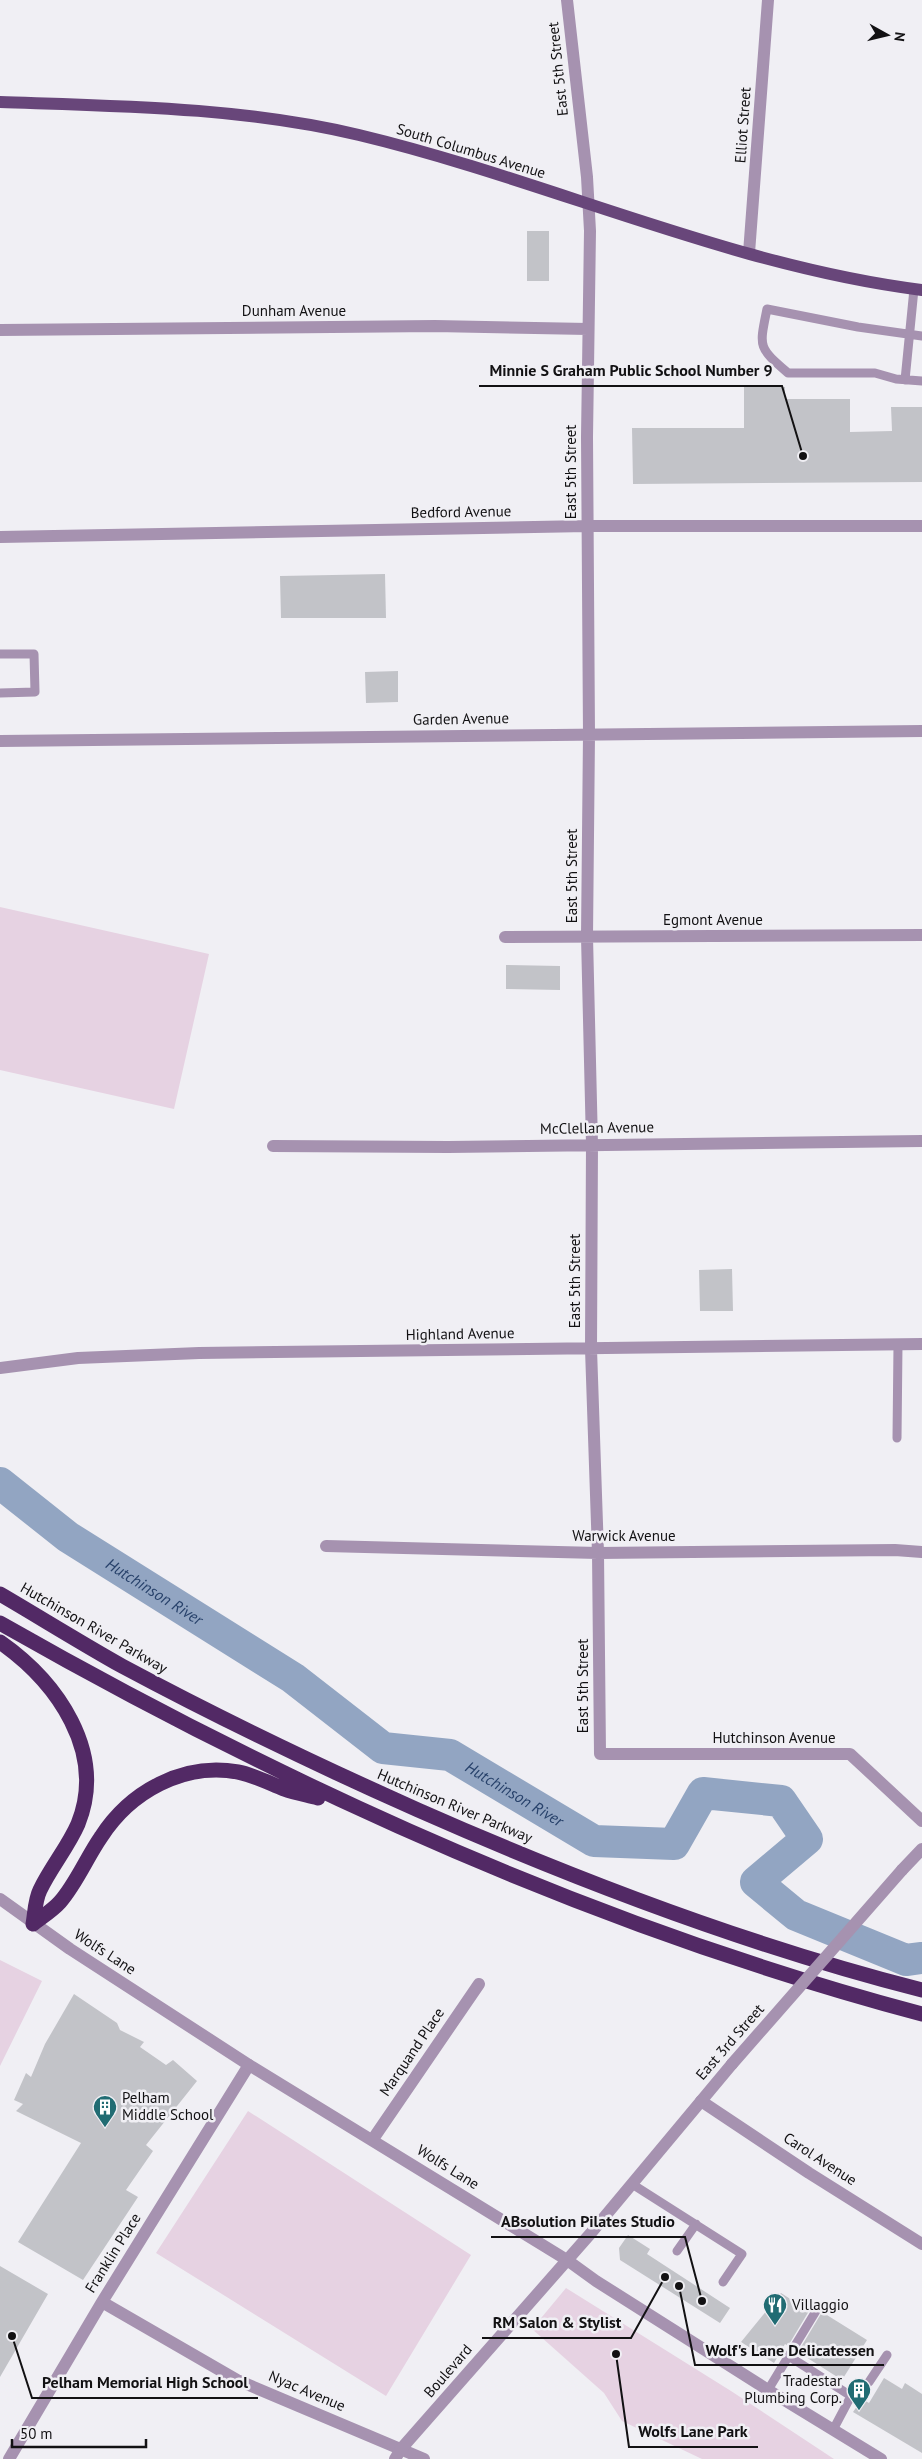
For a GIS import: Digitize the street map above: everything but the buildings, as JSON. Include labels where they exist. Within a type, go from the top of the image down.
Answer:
[{"type":"highway","name":"Hutchinson River Parkway","points":[[0,1594],[119,1664],[199,1707],[310,1761],[467,1831],[559,1870],[694,1920],[816,1961],[922,1990]]},
{"type":"highway","points":[[0,1623],[186,1725],[357,1809],[504,1872],[645,1927],[799,1979],[922,2014]]},
{"type":"highway","points":[[0,1642],[35,1672],[64,1705],[80,1741],[86,1768],[82,1812],[70,1840],[39,1891],[33,1924]]},
{"type":"highway","points":[[33,1924],[60,1902],[100,1838],[119,1814],[145,1792],[171,1779],[205,1771],[238,1772],[286,1789],[357,1809]]},
{"type":"main road","name":"South Columbus Avenue","points":[[0,102],[144,107],[271,119],[318,127],[461,162],[749,253],[863,282],[918,290]]},
{"type":"street","name":"East 5th Street","points":[[567,0],[588,202],[587,526],[589,734],[587,937],[592,1144],[591,1349],[598,1554],[600,1754]]},
{"type":"street","name":"Elliot Street","points":[[749,253],[768,0]]},
{"type":"street","name":"Dunham Avenue","points":[[0,330],[425,326],[588,329]]},
{"type":"street","name":"Bedford Avenue","points":[[0,537],[587,526],[922,526]]},
{"type":"street","name":"Garden Avenue","points":[[0,741],[922,731]]},
{"type":"street","name":"Egmont Avenue","points":[[505,937],[922,935]]},
{"type":"street","name":"McClellan Avenue","points":[[274,1146],[448,1147],[922,1141]]},
{"type":"street","name":"Highland Avenue","points":[[0,1368],[78,1358],[199,1353],[922,1344]]},
{"type":"street","name":"Warwick Avenue","points":[[326,1546],[598,1554],[895,1550],[922,1552]]},
{"type":"street","name":"Hutchinson Avenue","points":[[600,1754],[850,1754],[922,1821]]},
{"type":"street","name":"East 3rd Street","points":[[567,2260],[732,2064],[902,1870],[922,1850]]},
{"type":"street","name":"Wolfs Lane","points":[[0,1899],[33,1924],[249,2065],[373,2139],[567,2260],[596,2281],[768,2390],[881,2459]]},
{"type":"street","name":"Marquand Place","points":[[373,2139],[479,1984]]},
{"type":"street","name":"Franklin Place","points":[[9,2459],[102,2302],[249,2065]]},
{"type":"street","name":"Carol Avenue","points":[[701,2100],[809,2173],[920,2238]]},
{"type":"street","name":"Boulevard","points":[[398,2454],[567,2260]]},
{"type":"street","name":"Nyac Avenue","points":[[102,2302],[237,2380],[398,2454],[424,2459]]},
{"type":"lane","points":[[905,380],[918,290]]},
{"type":"lane","points":[[922,336],[858,327],[767,309],[761,336],[765,353],[788,373],[875,373],[905,380],[922,381]]},
{"type":"lane","points":[[0,654],[34,654],[34,692],[0,692]]},
{"type":"lane","points":[[897,1438],[898,1345]]},
{"type":"lane","points":[[632,2184],[742,2254],[723,2282]]},
{"type":"lane","points":[[677,2251],[696,2224]]},
{"type":"lane","points":[[768,2390],[790,2357],[816,2311]]},
{"type":"lane","points":[[833,2430],[851,2396],[869,2382],[887,2355]]},
{"type":"lane","points":[[790,2357],[851,2396]]},
{"type":"shaded area","points":[[0,907],[209,954],[174,1109],[0,1070]]},
{"type":"shaded area","points":[[0,1960],[42,1981],[0,2066]]},
{"type":"shaded area","points":[[248,2111],[471,2255],[386,2396],[156,2253]]},
{"type":"shaded area","points":[[566,2288],[731,2391],[834,2459],[702,2459],[622,2421],[604,2393],[532,2329]]},
{"type":"waterway","name":"Hutchinson River","points":[[0,1483],[68,1537],[293,1678],[383,1748],[450,1755],[594,1841],[674,1844],[703,1793],[781,1801],[807,1839],[756,1882],[796,1915],[906,1960],[922,1958]]},
{"type":"place","name":"Minnie S Graham Public School Number 9","points":[[803,456]]},
{"type":"place","name":"Pelham Middle School","points":[[105,2128]]},
{"type":"place","name":"RM Salon & Stylist","points":[[665,2277]]},
{"type":"place","name":"Wolf's Lane Delicatessen","points":[[679,2286]]},
{"type":"place","name":"ABsolution Pilates Studio","points":[[702,2301]]},
{"type":"place","name":"Villaggio","points":[[775,2326]]},
{"type":"place","name":"Pelham Memorial High School","points":[[12,2336]]},
{"type":"place","name":"Wolfs Lane Park","points":[[616,2354]]},
{"type":"place","name":"Tradestar Plumbing Corp.","points":[[859,2411]]}]
